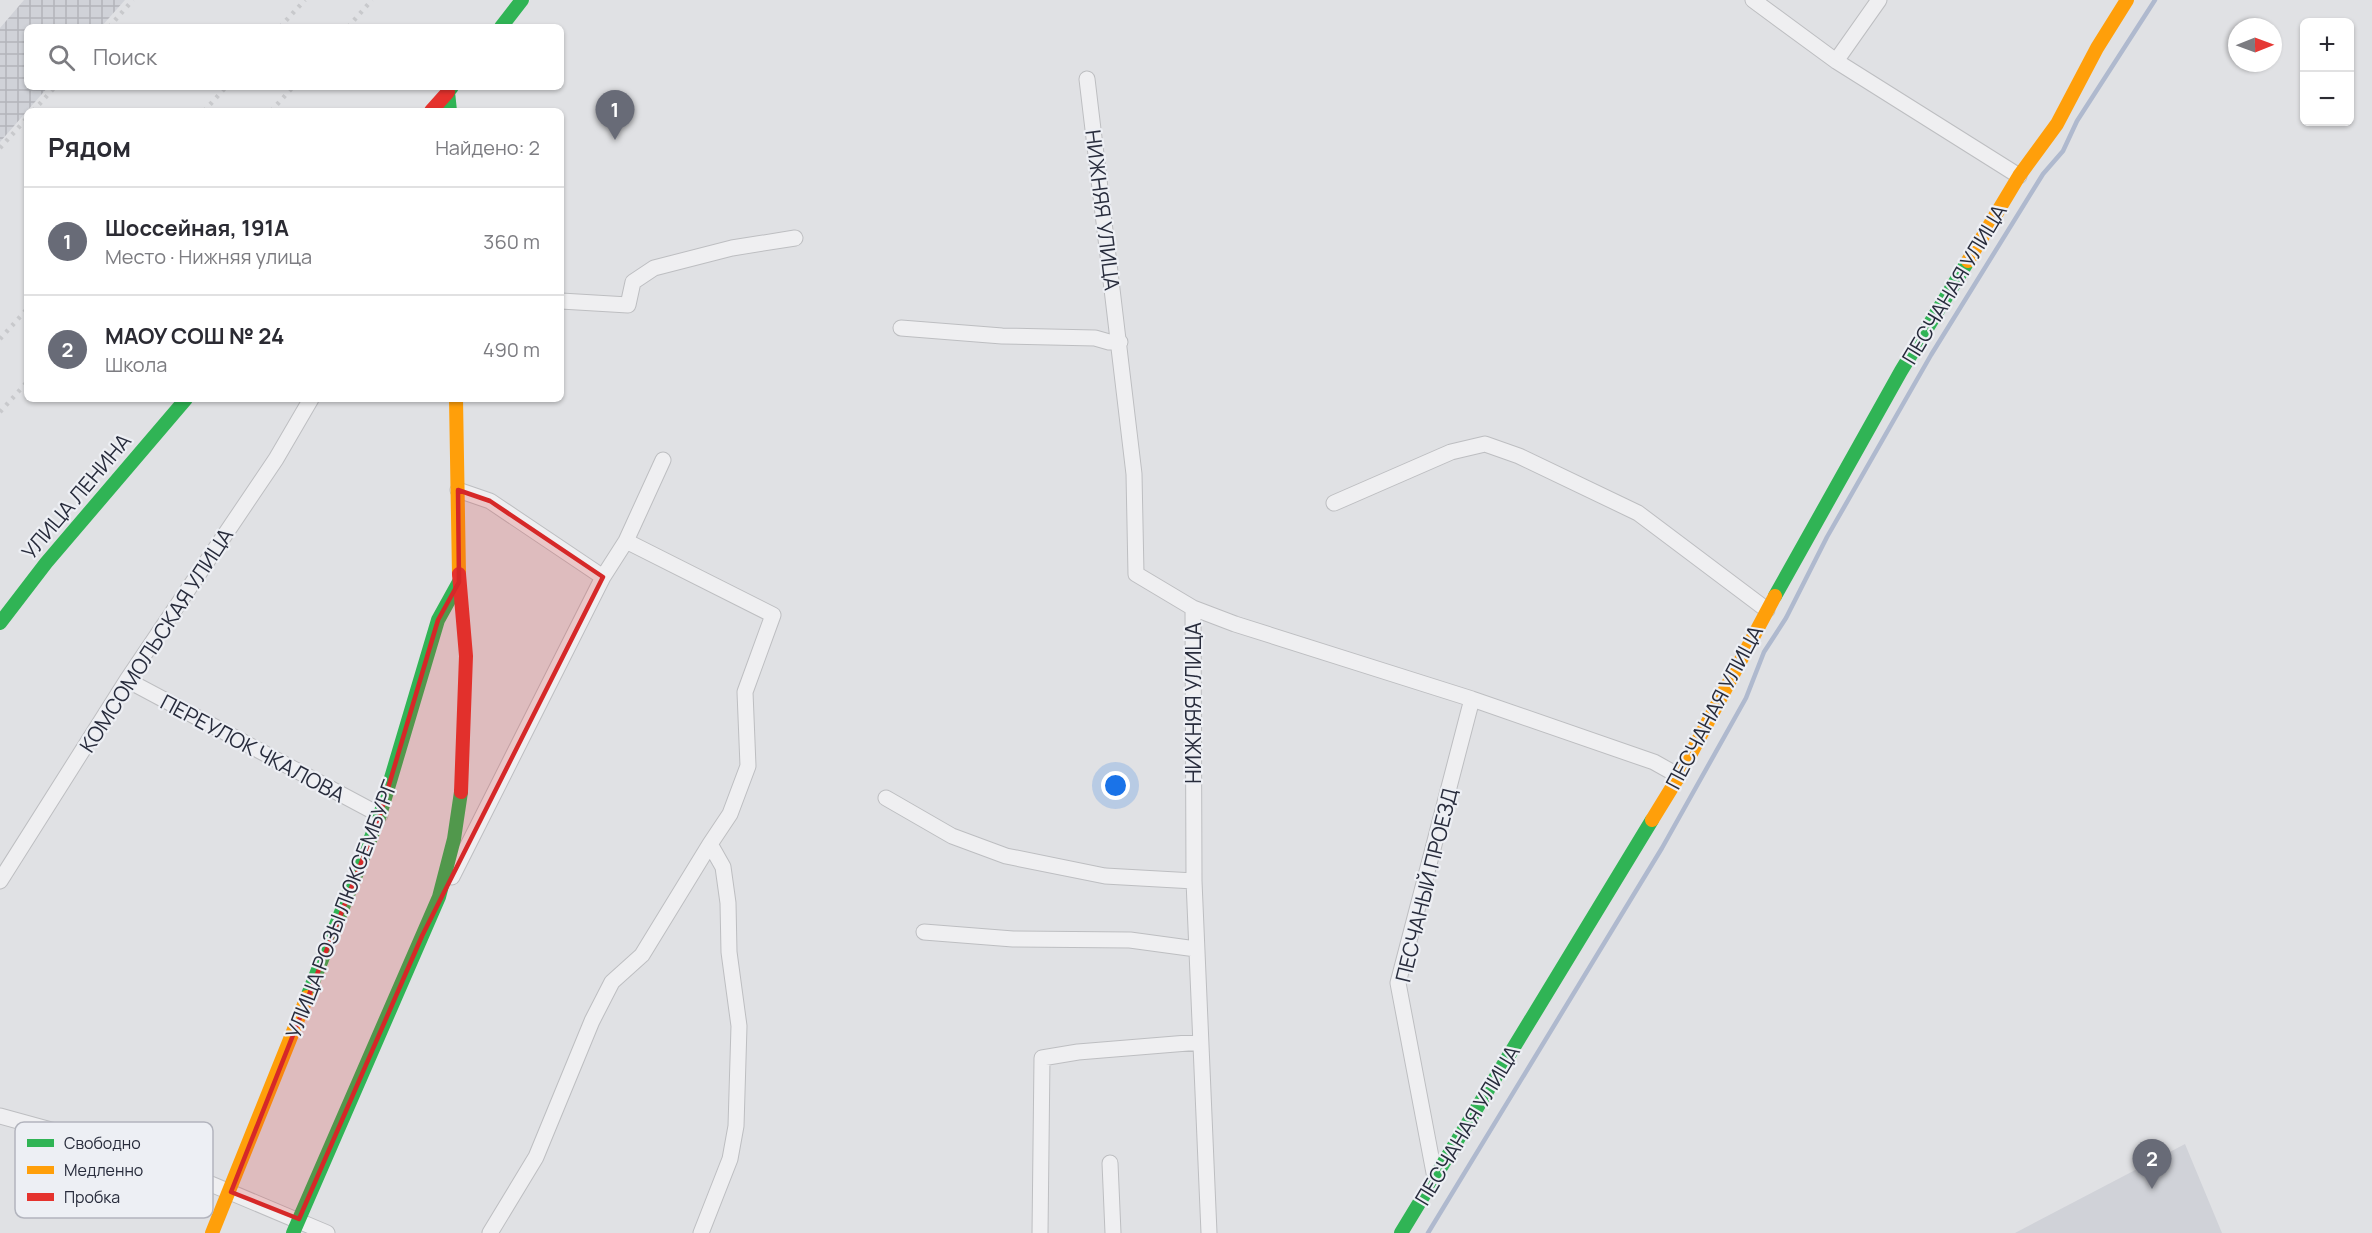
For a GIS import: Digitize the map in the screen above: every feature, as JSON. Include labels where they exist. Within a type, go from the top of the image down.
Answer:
[{"type":"street","points":[[503,24],[522,0]]},
{"type":"street","points":[[1753,0],[1836,61],[2019,176]]},
{"type":"street","points":[[1836,61],[1879,0]]},
{"type":"street","name":"ПЕСЧАНАЯ УЛИЦА","points":[[1401,1233],[1679,776],[1767,610],[1901,371],[2019,176],[2057,124],[2097,48],[2127,0]]},
{"type":"street","name":"НИЖНЯЯ УЛИЦА","points":[[1087,79],[1134,474],[1136,574],[1193,608],[1194,880],[1209,1233]]},
{"type":"street","points":[[434,108],[449,90]]},
{"type":"street","points":[[450,90],[450,108]]},
{"type":"street","points":[[564,301],[628,305],[633,282],[654,268],[732,248],[795,238]]},
{"type":"street","points":[[901,327],[1002,336],[1095,338],[1120,342]]},
{"type":"street","name":"УЛИЦА ЛЕНИНА","points":[[0,622],[46,563],[183,402]]},
{"type":"street","name":"КОМСОМОЛЬСКАЯ УЛИЦА","points":[[0,880],[127,680],[276,459],[310,402]]},
{"type":"street","name":"УЛИЦА РОЗЫ ЛЮКСЕМБУРГ","points":[[296,1226],[439,897],[454,839],[463,782],[466,656],[459,582],[456,402]]},
{"type":"street","points":[[1334,503],[1451,452],[1485,444],[1519,456],[1638,513],[1767,610]]},
{"type":"street","name":"УЛИЦА РОЗЫ ЛЮКСЕМБУРГ","points":[[422,936],[603,577],[626,541],[663,460]]},
{"type":"street","points":[[458,490],[490,501],[603,577]]},
{"type":"street","points":[[490,1233],[536,1156],[592,1021],[612,982],[642,955],[730,814],[748,766],[745,692],[773,615],[626,541]]},
{"type":"street","name":"УЛИЦА РОЗЫ ЛЮКСЕМБУРГ","points":[[212,1233],[231,1192],[380,815],[438,620],[459,582]]},
{"type":"street","points":[[1193,608],[1235,624],[1472,699],[1654,762],[1679,776]]},
{"type":"street","name":"ПЕРЕУЛОК ЧКАЛОВА","points":[[127,680],[380,815]]},
{"type":"street","name":"ПЕСЧАНЫЙ ПРОЕЗД","points":[[1435,1178],[1398,983],[1472,699]]},
{"type":"street","points":[[886,798],[952,836],[1006,856],[1105,876],[1194,880]]},
{"type":"street","points":[[701,1233],[730,1159],[736,1126],[739,1026],[729,952],[728,903],[723,867],[710,844]]},
{"type":"street","points":[[924,932],[1013,939],[1131,940],[1196,949]]},
{"type":"street","points":[[1040,1233],[1042,1058],[1078,1052],[1200,1042]]},
{"type":"street","points":[[0,1116],[22,1122]]},
{"type":"street","points":[[1110,1163],[1113,1233]]},
{"type":"street","points":[[213,1185],[296,1226],[327,1233]]},
{"type":"highlighted area","points":[[458,490],[490,501],[603,577],[422,936],[299,1219],[231,1192],[380,815],[438,620],[459,582]]},
{"type":"shaded area","points":[[24,0],[125,0],[104,24],[24,24],[24,90],[45,90],[30,108],[24,108],[24,114],[0,142],[0,28]]},
{"type":"shaded area","points":[[2185,1144],[2222,1233],[2015,1233]]},
{"type":"waterway","points":[[1428,1233],[1662,848],[1746,698],[1764,652],[1786,618],[1827,537],[1931,355],[2043,174],[2063,151],[2077,121],[2155,0]]},
{"type":"railway","points":[[112,24],[133,0]]},
{"type":"railway","points":[[283,24],[305,0]]},
{"type":"railway","points":[[351,24],[372,0]]},
{"type":"railway","points":[[36,108],[52,90]]},
{"type":"railway","points":[[207,108],[223,90]]},
{"type":"railway","points":[[274,108],[290,90]]},
{"type":"railway","points":[[0,148],[24,121]]},
{"type":"railway","points":[[0,339],[24,312]]},
{"type":"railway","points":[[0,412],[24,385]]},
{"type":"traffic: fast","points":[[503,24],[522,0]]},
{"type":"traffic: fast","points":[[450,90],[450,108]]},
{"type":"traffic: fast","points":[[1775,596],[1901,371],[1968,261]]},
{"type":"traffic: fast","points":[[0,623],[46,563],[183,402]]},
{"type":"traffic: fast","points":[[307,997],[380,815],[438,620],[459,582]]},
{"type":"traffic: fast","points":[[293,1233],[439,897],[454,839],[461,792]]},
{"type":"traffic: fast","points":[[1401,1233],[1652,820]]},
{"type":"traffic: slow","points":[[1968,261],[2019,176],[2057,124],[2097,48],[2127,0]]},
{"type":"traffic: slow","points":[[456,402],[459,574]]},
{"type":"traffic: slow","points":[[1652,820],[1679,776],[1775,596]]},
{"type":"traffic: slow","points":[[212,1233],[307,997]]},
{"type":"traffic: jam","points":[[434,108],[448,92]]},
{"type":"traffic: jam","points":[[459,574],[466,656],[461,792]]},
{"type":"place","name":"Шоссейная, 191А","points":[[615,140]]},
{"type":"place","name":"МАОУ СОШ № 24","points":[[2152,1189]]}]
